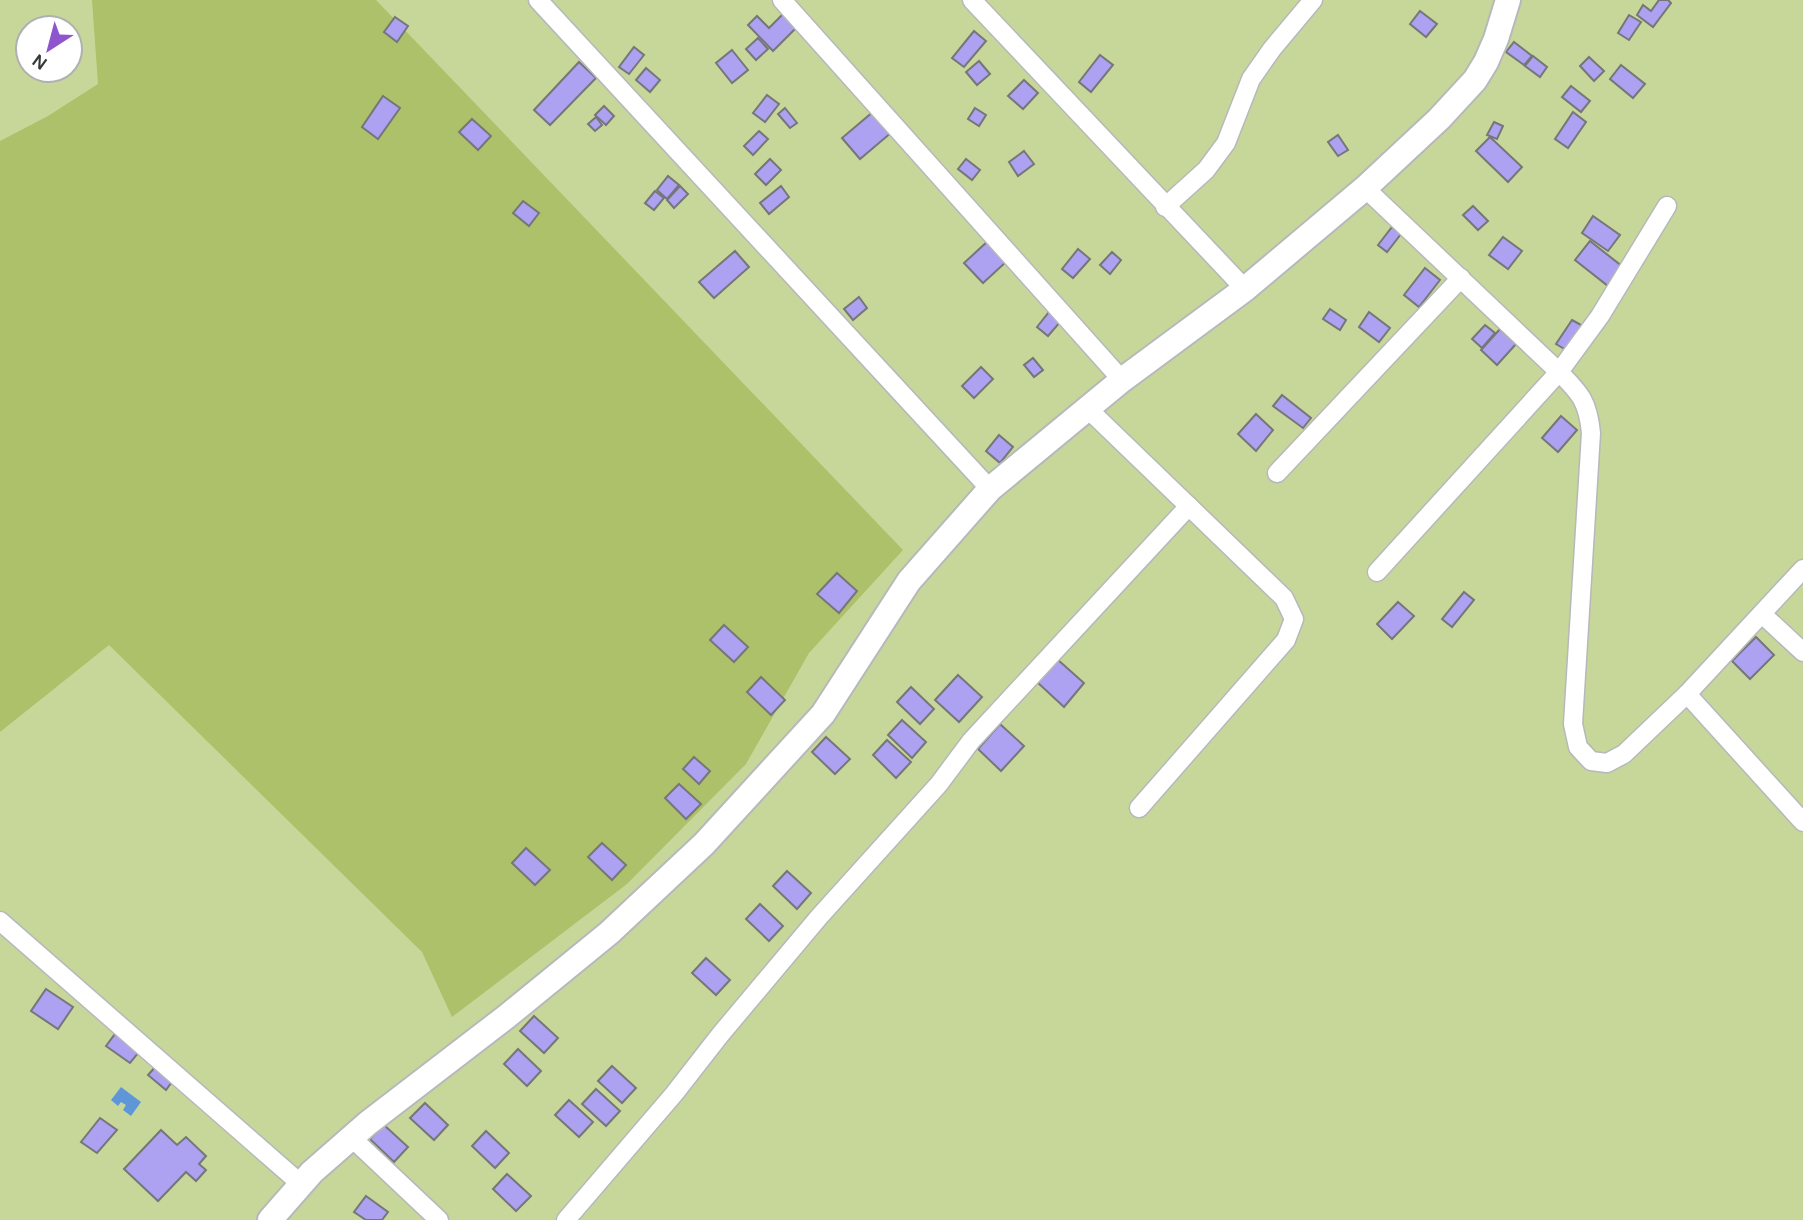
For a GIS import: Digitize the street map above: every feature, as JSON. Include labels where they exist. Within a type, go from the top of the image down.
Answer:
[{"type":"street","points":[[538,0],[990,489]]},
{"type":"street","points":[[782,0],[1122,380]]},
{"type":"street","points":[[972,0],[1245,289]]},
{"type":"street","points":[[1165,207],[1206,170],[1226,142],[1251,79],[1272,48],[1312,0]]},
{"type":"street","points":[[270,1220],[302,1184],[352,1138],[609,933],[704,844],[823,713],[909,581],[990,489],[1122,380],[1245,289],[1365,188],[1439,120],[1475,79],[1496,39],[1507,0]]},
{"type":"street","points":[[1365,188],[1559,372],[1576,389],[1589,410],[1591,433],[1573,724],[1578,747],[1591,761],[1607,762],[1623,754],[1687,694],[1803,569]]},
{"type":"street","points":[[1377,572],[1559,372],[1600,317],[1667,206]]},
{"type":"street","points":[[1277,472],[1461,278]]},
{"type":"street","points":[[1088,409],[1284,598],[1294,619],[1286,640],[1139,808]]},
{"type":"street","points":[[566,1220],[674,1094],[819,917],[939,784],[971,741],[1189,506]]},
{"type":"street","points":[[1762,614],[1803,652]]},
{"type":"street","points":[[1687,694],[1803,822]]},
{"type":"street","points":[[0,921],[302,1184]]},
{"type":"street","points":[[352,1138],[439,1220]]},
{"type":"green space","points":[[0,0],[1803,0],[1803,1220],[0,1220]]},
{"type":"green space","points":[[92,0],[376,0],[903,550],[809,653],[746,764],[627,884],[452,1017],[422,952],[109,645],[0,732],[0,141],[48,116],[98,84]]},
{"type":"water","points":[[121,1087],[141,1102],[131,1116],[123,1110],[126,1105],[121,1102],[118,1106],[111,1100]]},
{"type":"building","points":[[1659,0],[1668,0],[1671,3],[1653,27],[1637,15],[1643,5],[1651,11]]},
{"type":"building","points":[[786,11],[800,24],[773,51],[748,25],[757,16],[769,28]]},
{"type":"building","points":[[1420,11],[1437,24],[1426,37],[1410,24]]},
{"type":"building","points":[[1629,15],[1641,22],[1629,40],[1618,33]]},
{"type":"building","points":[[395,17],[408,26],[397,42],[384,32]]},
{"type":"building","points":[[974,31],[986,41],[964,67],[952,58]]},
{"type":"building","points":[[758,38],[768,49],[756,60],[746,49]]},
{"type":"building","points":[[1514,42],[1532,56],[1524,65],[1506,52]]},
{"type":"building","points":[[634,47],[644,55],[629,74],[619,67]]},
{"type":"building","points":[[732,50],[748,70],[732,83],[716,63]]},
{"type":"building","points":[[1100,55],[1113,65],[1091,92],[1079,82]]},
{"type":"building","points":[[1533,56],[1547,67],[1540,77],[1525,66]]},
{"type":"building","points":[[1589,57],[1604,71],[1594,81],[1580,66]]},
{"type":"building","points":[[979,61],[990,74],[977,85],[966,72]]},
{"type":"building","points":[[579,62],[596,78],[550,125],[534,110]]},
{"type":"building","points":[[1621,65],[1645,84],[1633,98],[1610,79]]},
{"type":"building","points":[[646,68],[660,80],[650,92],[636,80]]},
{"type":"building","points":[[1024,80],[1038,93],[1023,109],[1008,96]]},
{"type":"building","points":[[1571,86],[1590,101],[1581,112],[1562,97]]},
{"type":"building","points":[[767,95],[779,104],[765,122],[753,113]]},
{"type":"building","points":[[383,96],[400,108],[378,139],[362,127]]},
{"type":"building","points":[[604,106],[614,116],[606,125],[595,115]]},
{"type":"building","points":[[785,108],[797,123],[790,128],[778,114]]},
{"type":"building","points":[[975,108],[986,115],[979,126],[968,119]]},
{"type":"building","points":[[874,111],[892,132],[860,159],[842,138]]},
{"type":"building","points":[[1573,112],[1586,122],[1568,148],[1555,139]]},
{"type":"building","points":[[596,117],[602,125],[595,131],[588,124]]},
{"type":"building","points":[[472,119],[491,136],[478,150],[459,132]]},
{"type":"building","points":[[1494,122],[1503,126],[1497,139],[1487,135]]},
{"type":"building","points":[[759,131],[768,139],[753,155],[744,146]]},
{"type":"building","points":[[1338,135],[1348,150],[1338,156],[1328,142]]},
{"type":"building","points":[[1490,137],[1522,167],[1508,182],[1476,151]]},
{"type":"building","points":[[1024,151],[1034,164],[1018,176],[1009,162]]},
{"type":"building","points":[[770,159],[781,170],[766,185],[755,174]]},
{"type":"building","points":[[966,159],[980,170],[972,180],[958,169]]},
{"type":"building","points":[[668,176],[679,185],[667,199],[657,190]]},
{"type":"building","points":[[680,186],[688,194],[674,208],[667,200]]},
{"type":"building","points":[[781,186],[789,197],[769,214],[760,203]]},
{"type":"building","points":[[655,191],[664,198],[654,210],[645,203]]},
{"type":"building","points":[[523,201],[539,213],[529,226],[513,213]]},
{"type":"building","points":[[1473,206],[1488,221],[1478,230],[1463,215]]},
{"type":"building","points":[[1593,216],[1620,235],[1608,251],[1582,233]]},
{"type":"building","points":[[1392,227],[1401,234],[1387,252],[1378,245]]},
{"type":"building","points":[[1503,237],[1522,251],[1508,269],[1489,255]]},
{"type":"building","points":[[988,241],[1007,261],[983,283],[964,263]]},
{"type":"building","points":[[1590,241],[1623,267],[1608,286],[1575,260]]},
{"type":"building","points":[[1078,249],[1090,259],[1073,278],[1062,269]]},
{"type":"building","points":[[735,251],[749,267],[714,298],[699,282]]},
{"type":"building","points":[[1112,252],[1121,260],[1110,274],[1100,265]]},
{"type":"building","points":[[1425,268],[1440,280],[1419,307],[1404,295]]},
{"type":"building","points":[[859,297],[867,308],[853,320],[844,309]]},
{"type":"building","points":[[1330,309],[1346,320],[1340,330],[1323,319]]},
{"type":"building","points":[[1049,312],[1061,321],[1048,336],[1037,327]]},
{"type":"building","points":[[1369,312],[1390,328],[1379,342],[1359,327]]},
{"type":"building","points":[[1572,320],[1583,326],[1566,350],[1556,344]]},
{"type":"building","points":[[1485,325],[1495,333],[1482,348],[1472,339]]},
{"type":"building","points":[[1500,329],[1516,344],[1497,365],[1481,350]]},
{"type":"building","points":[[1033,358],[1043,370],[1034,377],[1024,365]]},
{"type":"building","points":[[981,367],[993,379],[974,398],[962,386]]},
{"type":"building","points":[[1282,395],[1311,418],[1303,428],[1273,406]]},
{"type":"building","points":[[1256,414],[1273,430],[1256,451],[1238,434]]},
{"type":"building","points":[[1561,416],[1577,430],[1558,452],[1542,438]]},
{"type":"building","points":[[999,435],[1013,447],[1000,463],[986,451]]},
{"type":"building","points":[[837,573],[857,591],[839,613],[817,594]]},
{"type":"building","points":[[1464,592],[1474,600],[1452,627],[1442,619]]},
{"type":"building","points":[[1398,602],[1414,616],[1392,639],[1377,624]]},
{"type":"building","points":[[724,625],[748,647],[734,662],[710,640]]},
{"type":"building","points":[[1756,637],[1774,655],[1750,679],[1732,661]]},
{"type":"building","points":[[1057,659],[1084,683],[1064,707],[1037,682]]},
{"type":"building","points":[[958,675],[982,697],[959,722],[935,700]]},
{"type":"building","points":[[761,677],[785,700],[771,715],[747,692]]},
{"type":"building","points":[[911,687],[934,709],[920,724],[897,702]]},
{"type":"building","points":[[902,720],[926,742],[912,758],[888,735]]},
{"type":"building","points":[[1000,724],[1024,746],[1001,771],[978,749]]},
{"type":"building","points":[[826,737],[850,759],[835,774],[812,752]]},
{"type":"building","points":[[887,740],[911,762],[896,778],[873,755]]},
{"type":"building","points":[[694,757],[710,771],[699,784],[683,769]]},
{"type":"building","points":[[679,784],[701,804],[686,819],[665,798]]},
{"type":"building","points":[[602,843],[626,865],[612,880],[588,857]]},
{"type":"building","points":[[526,848],[550,870],[535,885],[512,863]]},
{"type":"building","points":[[787,871],[811,893],[797,909],[773,886]]},
{"type":"building","points":[[760,904],[783,926],[769,941],[746,919]]},
{"type":"building","points":[[706,958],[730,980],[716,995],[692,973]]},
{"type":"building","points":[[46,989],[73,1007],[58,1029],[31,1011]]},
{"type":"building","points":[[534,1016],[558,1038],[544,1053],[520,1031]]},
{"type":"building","points":[[115,1034],[139,1052],[130,1063],[106,1046]]},
{"type":"building","points":[[518,1049],[541,1071],[527,1086],[504,1064]]},
{"type":"building","points":[[157,1065],[174,1079],[166,1090],[148,1075]]},
{"type":"building","points":[[612,1066],[636,1088],[622,1103],[598,1081]]},
{"type":"building","points":[[596,1089],[620,1111],[606,1126],[582,1104]]},
{"type":"building","points":[[569,1100],[593,1122],[579,1137],[555,1115]]},
{"type":"building","points":[[425,1103],[448,1125],[434,1140],[410,1118]]},
{"type":"building","points":[[100,1118],[117,1130],[97,1153],[81,1142]]},
{"type":"building","points":[[384,1125],[408,1147],[394,1162],[370,1139]]},
{"type":"building","points":[[161,1130],[177,1145],[186,1137],[206,1156],[199,1164],[206,1170],[196,1181],[186,1172],[158,1201],[124,1169]]},
{"type":"building","points":[[486,1131],[509,1153],[495,1168],[472,1146]]},
{"type":"building","points":[[507,1174],[531,1196],[516,1211],[493,1189]]},
{"type":"building","points":[[366,1196],[388,1212],[382,1220],[366,1220],[354,1212]]}]
